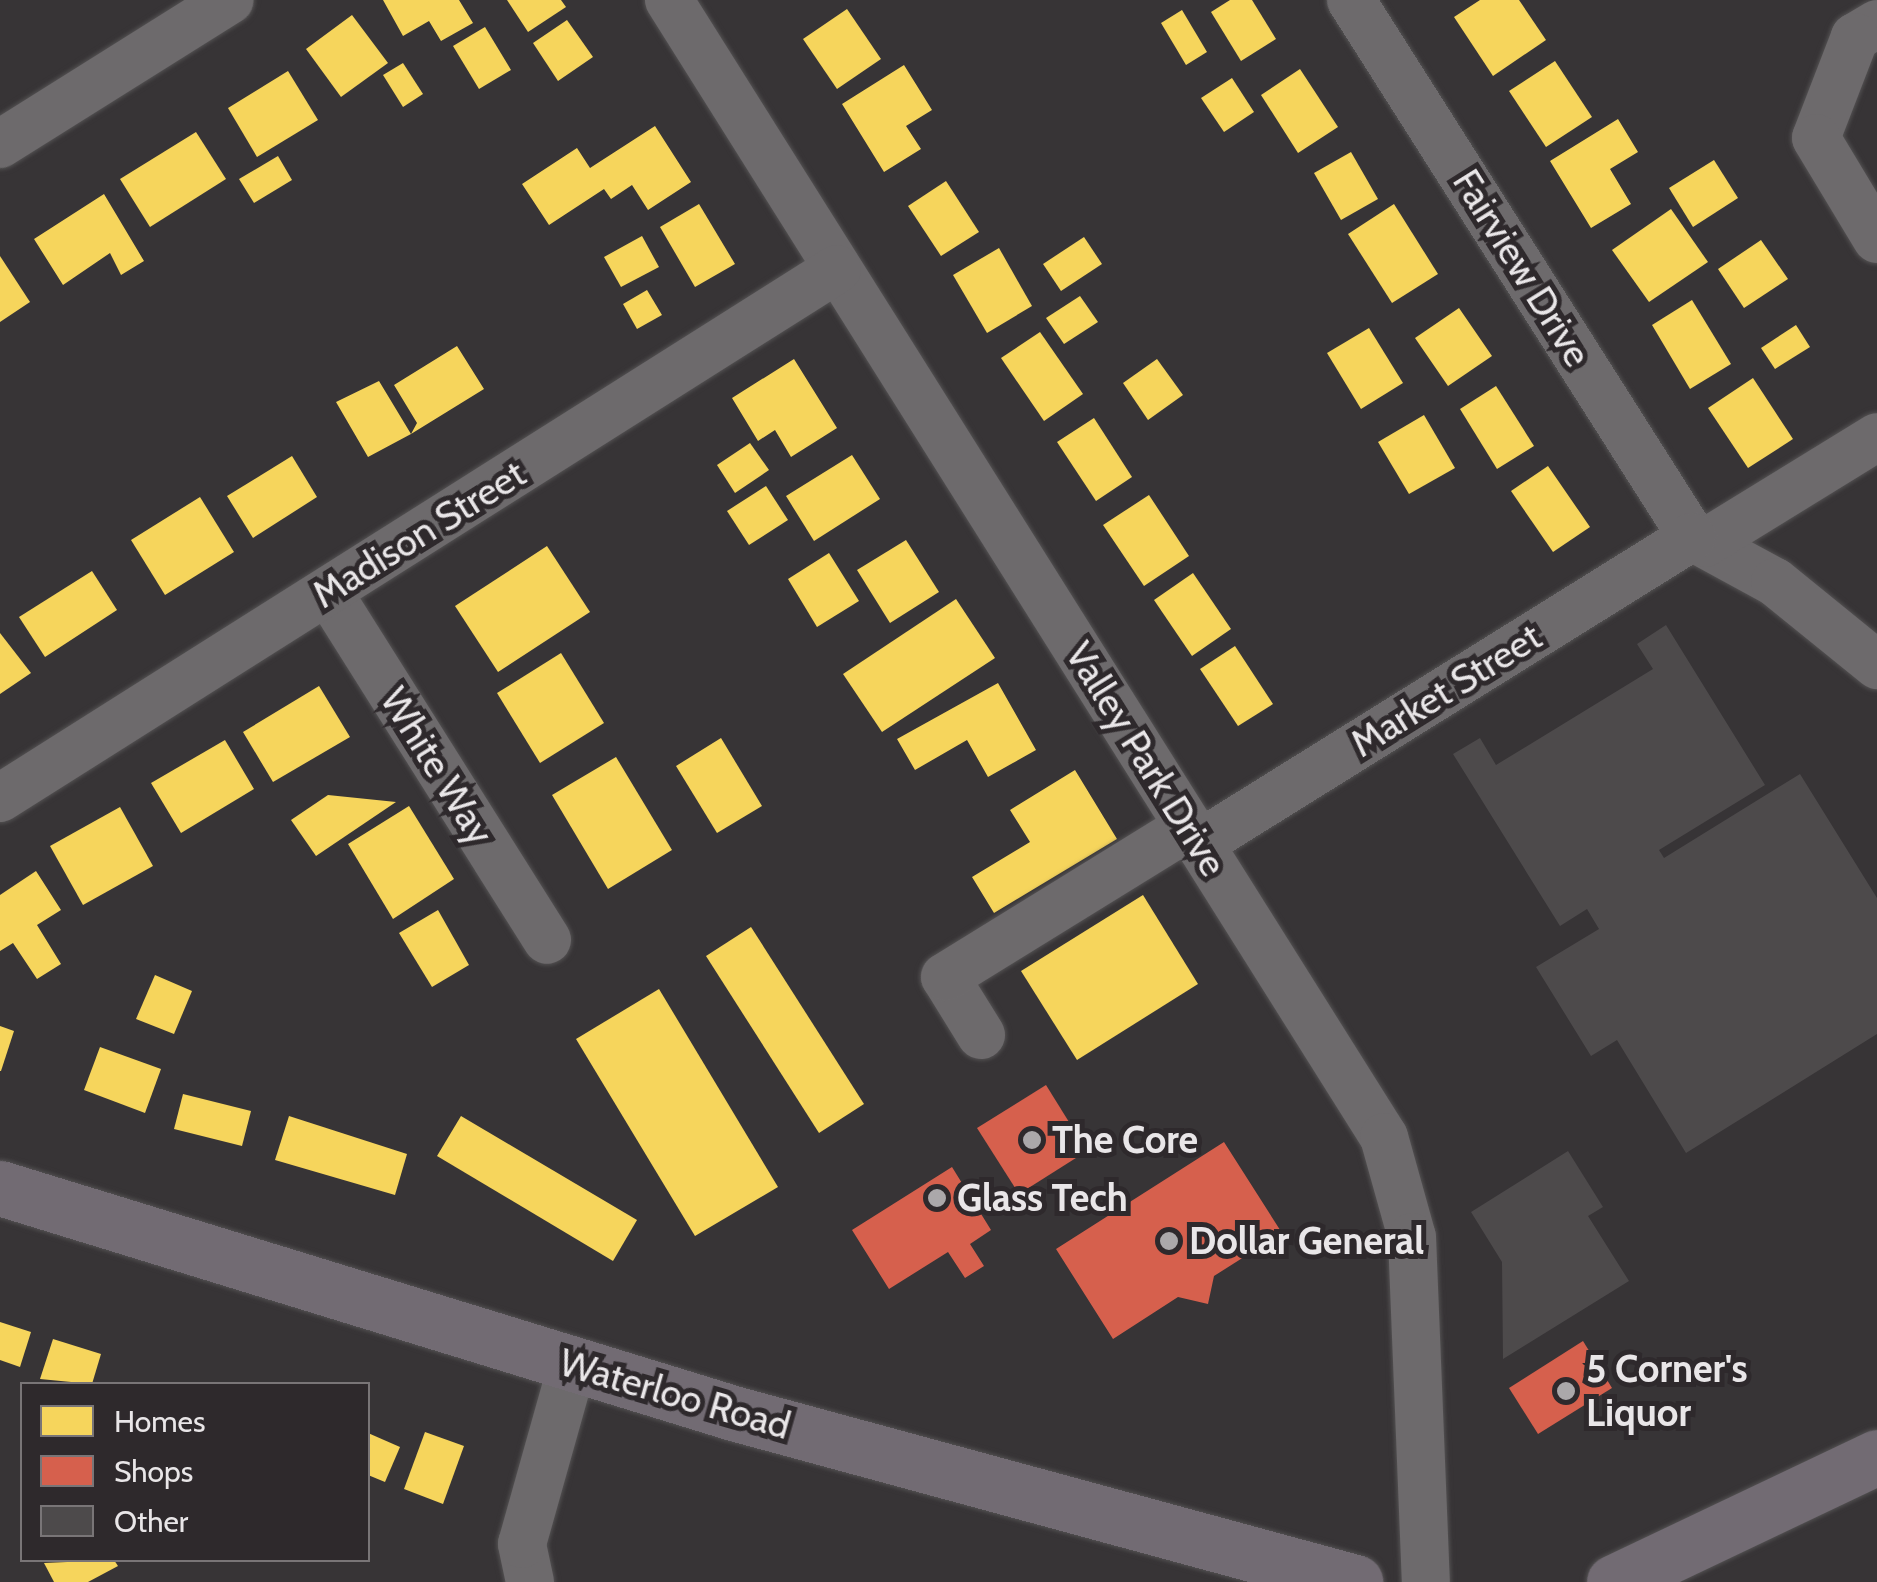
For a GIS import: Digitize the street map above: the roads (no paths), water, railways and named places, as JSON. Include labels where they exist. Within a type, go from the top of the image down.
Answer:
[{"type":"main road","name":"Waterloo Road","points":[[0,1188],[572,1366],[1355,1582]]},
{"type":"main road","points":[[1614,1582],[1877,1456]]},
{"type":"street","points":[[0,144],[230,0]]},
{"type":"street","name":"Valley Park Drive","points":[[669,0],[1384,1136],[1404,1185],[1426,1582]]},
{"type":"street","name":"Fairview Drive","points":[[1351,0],[1699,540]]},
{"type":"street","points":[[1877,24],[1855,38],[1816,138],[1877,240]]},
{"type":"street","name":"Madison Street","points":[[0,798],[838,268]]},
{"type":"street","name":"Market Street","points":[[981,1035],[944,977],[1194,836],[1877,436]]},
{"type":"street","points":[[1699,540],[1832,622],[1877,665]]},
{"type":"street","name":"White Way","points":[[328,592],[547,940]]},
{"type":"street","points":[[530,1582],[522,1544],[572,1366]]},
{"type":"place","name":"The Core","points":[[1032,1140]]},
{"type":"place","name":"Glass Tech","points":[[937,1198]]},
{"type":"place","name":"Dollar General","points":[[1169,1241]]},
{"type":"place","name":"5 Corner's Liquor","points":[[1566,1391]]}]
